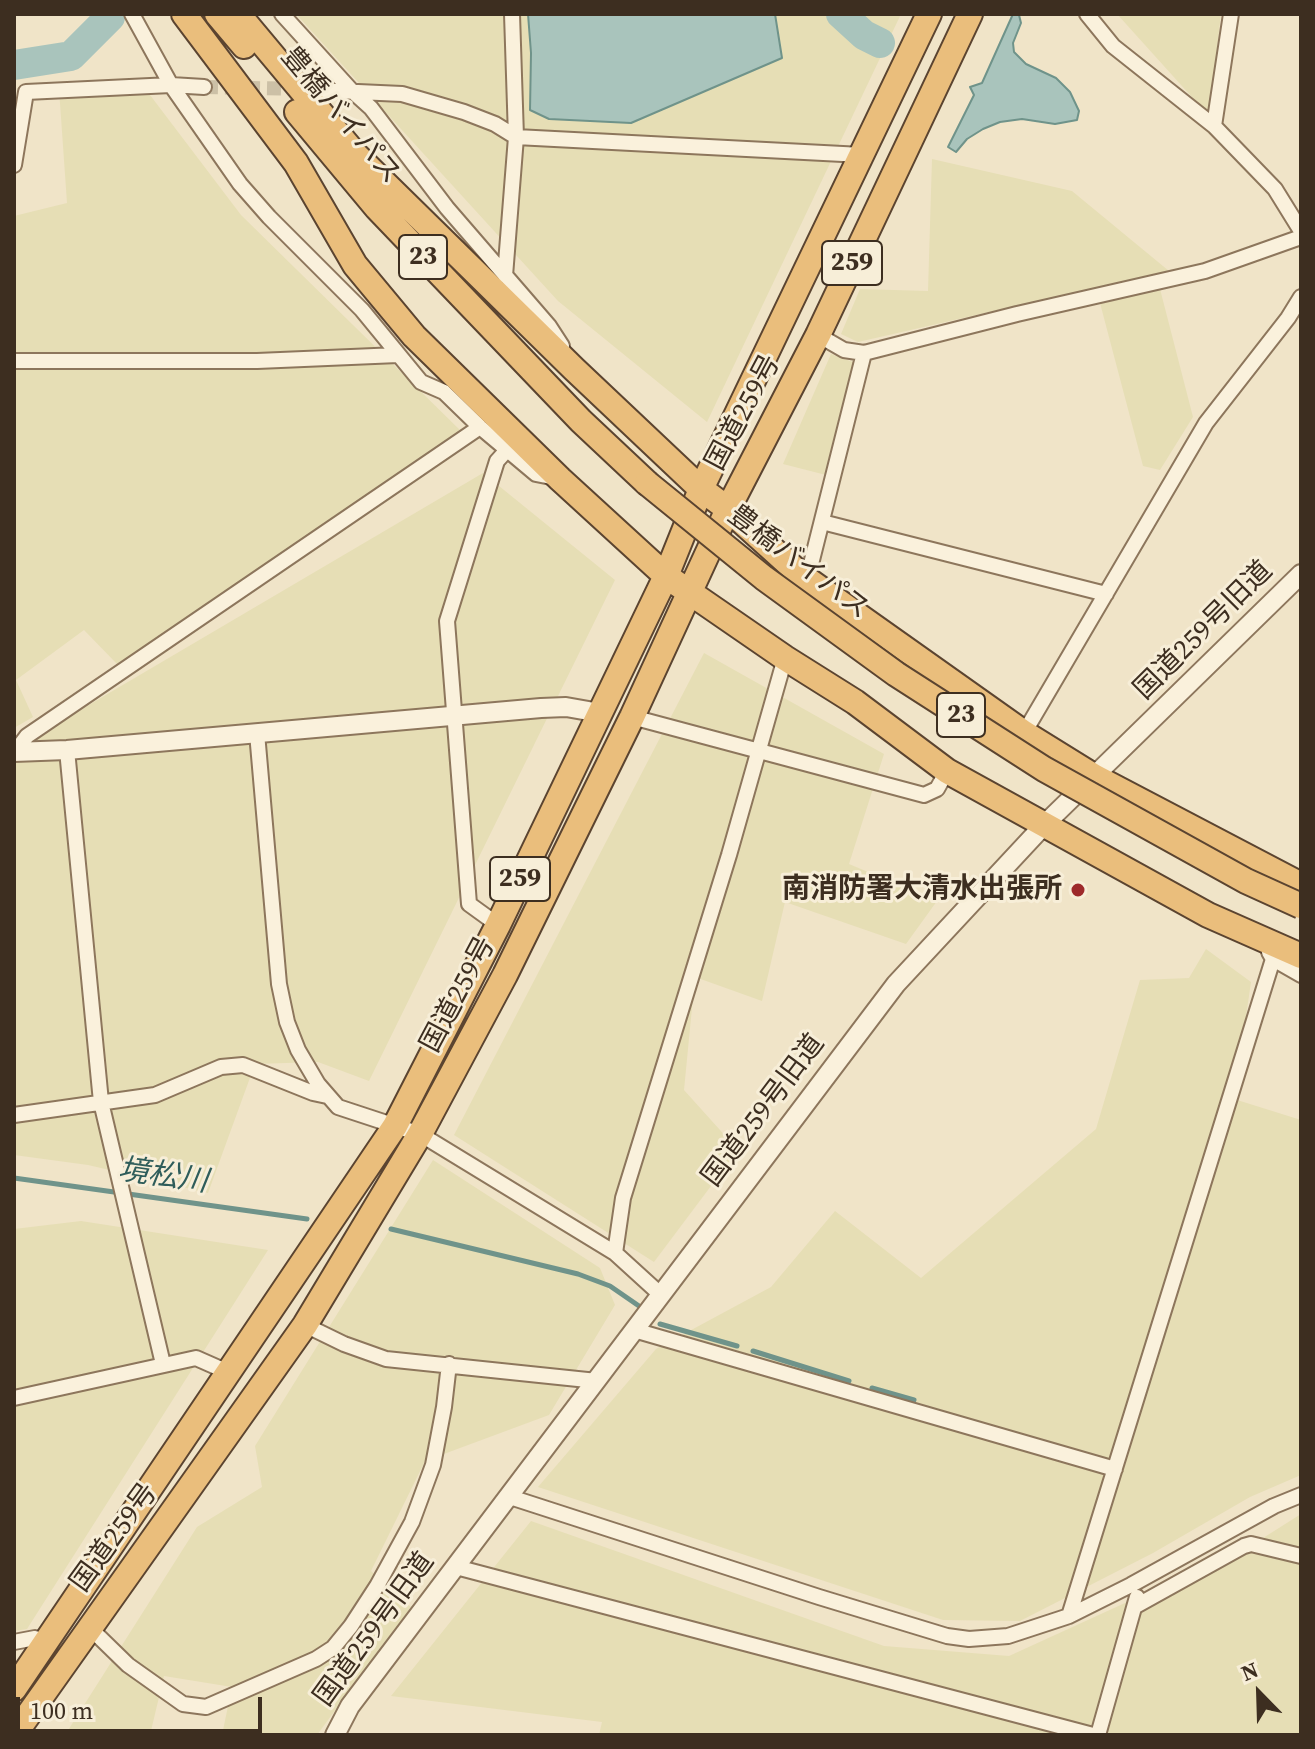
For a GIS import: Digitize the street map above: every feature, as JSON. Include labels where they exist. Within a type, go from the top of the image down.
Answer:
[{"type":"highway","name":"23","points":[[184,14],[296,163],[355,265],[414,336],[560,479],[666,576],[855,702],[947,771],[1268,950],[1301,956]]},
{"type":"highway","name":"豊橋バイパス","points":[[217,14],[377,208],[581,421],[647,483],[764,578],[896,674],[1044,769],[1246,881],[1301,906]]},
{"type":"highway","name":"23","points":[[238,14],[355,154],[701,489],[728,509],[801,575],[1024,733],[1095,777],[1301,885]]},
{"type":"highway","name":"国道259号","points":[[14,1689],[395,1126],[498,925],[666,576],[701,489],[929,14]]},
{"type":"highway","name":"国道259号","points":[[14,1735],[305,1325],[420,1134],[505,975],[632,717],[728,509],[818,335],[970,14]]},
{"type":"street","points":[[132,14],[171,85],[240,184],[269,217],[362,310],[421,382],[444,392],[536,474],[560,479]]},
{"type":"street","points":[[282,14],[371,108],[447,208],[549,326],[574,369]]},
{"type":"street","points":[[505,276],[516,137],[512,14]]},
{"type":"street","points":[[818,335],[844,350],[864,353],[1205,271],[1301,234],[1275,189],[1214,126],[1113,46],[1087,14]]},
{"type":"street","points":[[1214,126],[1231,14]]},
{"type":"street","points":[[14,165],[26,92],[171,85],[204,87]]},
{"type":"street","points":[[314,90],[402,94],[495,124],[516,137],[862,155]]},
{"type":"street","points":[[1024,733],[1206,423],[1301,297]]},
{"type":"street","points":[[801,575],[811,564],[864,353]]},
{"type":"street","points":[[14,361],[257,361],[398,355]]},
{"type":"street","points":[[15,752],[27,736],[480,427]]},
{"type":"street","points":[[498,925],[469,904],[447,621],[497,461],[507,450]]},
{"type":"street","points":[[822,522],[1106,594]]},
{"type":"street","name":"国道259号旧道","points":[[335,1735],[350,1706],[896,984],[1044,825],[1301,574]]},
{"type":"street","points":[[615,1253],[623,1198],[785,658]]},
{"type":"street","points":[[15,752],[566,707],[600,713]]},
{"type":"street","points":[[632,717],[924,795],[937,789],[947,771]]},
{"type":"street","points":[[257,733],[279,984],[287,1022],[298,1050],[327,1096],[338,1107],[420,1134],[615,1253],[660,1294]]},
{"type":"street","points":[[67,750],[101,1102],[163,1364]]},
{"type":"street","points":[[1069,1616],[1268,950],[1301,975]]},
{"type":"street","points":[[14,1115],[155,1095],[221,1067],[243,1065],[327,1096]]},
{"type":"street","points":[[305,1325],[344,1344],[386,1359],[597,1381]]},
{"type":"street","points":[[634,1330],[1115,1469]]},
{"type":"street","points":[[14,1398],[196,1358],[230,1373]]},
{"type":"street","points":[[89,1627],[128,1665],[183,1704],[206,1707],[316,1659],[333,1648],[377,1586],[412,1522],[433,1465],[449,1364]]},
{"type":"street","points":[[510,1497],[947,1636],[969,1639],[1008,1636],[1069,1616],[1274,1506],[1301,1495]]},
{"type":"street","points":[[1136,1606],[1244,1546],[1251,1544],[1301,1556]]},
{"type":"street","points":[[456,1567],[1096,1735],[1138,1598],[1131,1585]]},
{"type":"street","points":[[14,1642],[35,1638],[44,1647]]},
{"type":"shaded area","points":[[296,14],[901,14],[707,422],[558,301]]},
{"type":"shaded area","points":[[1117,14],[1221,14],[1209,116]]},
{"type":"shaded area","points":[[59,89],[150,95],[241,215],[463,433],[117,664],[84,630],[16,680],[33,717],[14,728],[14,216],[67,203]]},
{"type":"shaded area","points":[[932,159],[1072,191],[1169,271],[858,342],[841,334],[860,289],[928,291]]},
{"type":"shaded area","points":[[1160,289],[1193,417],[1160,470],[1143,466],[1100,303]]},
{"type":"shaded area","points":[[831,354],[853,362],[826,475],[783,464]]},
{"type":"shaded area","points":[[483,473],[615,580],[369,1081],[318,1062],[255,1064],[208,1193],[88,1165],[14,1155],[14,749]]},
{"type":"shaded area","points":[[704,653],[884,754],[849,864],[937,901],[906,944],[785,902],[762,1001],[695,977],[684,1090],[738,1150],[654,1262],[454,1135]]},
{"type":"shaded area","points":[[1206,949],[1251,982],[1234,1099],[1301,1120],[1301,1475],[1250,1497],[1153,1553],[1020,1621],[943,1620],[538,1487],[656,1349],[771,1287],[835,1211],[921,1278],[1096,1129],[1140,980],[1189,978]]},
{"type":"shaded area","points":[[433,1160],[600,1268],[615,1305],[549,1415],[425,1461],[371,1571],[411,1607],[317,1735],[222,1735],[232,1687],[164,1676],[150,1735],[65,1735],[197,1527],[262,1487],[255,1446]]},
{"type":"shaded area","points":[[81,1221],[268,1250],[27,1629],[14,1631],[14,1229]]},
{"type":"shaded area","points":[[1301,1514],[1301,1735],[599,1735],[602,1722],[391,1696],[531,1521],[884,1646],[1009,1656],[1252,1545]]},
{"type":"water","points":[[528,14],[775,14],[782,58],[631,123],[549,119],[530,110]]},
{"type":"water","points":[[1013,14],[1019,15],[1021,23],[1013,43],[1014,52],[1026,64],[1056,78],[1070,92],[1079,111],[1077,120],[1055,124],[1022,119],[1000,122],[967,139],[956,152],[948,147],[974,95],[970,87],[982,83]]},
{"type":"waterway","points":[[841,14],[864,35],[880,43]]},
{"type":"waterway","points":[[14,65],[71,56],[110,17]]},
{"type":"waterway","name":"境松川","points":[[14,1178],[307,1219]]},
{"type":"waterway","name":"境松川","points":[[391,1229],[578,1274],[610,1286],[639,1306]]},
{"type":"waterway","name":"境松川","points":[[660,1324],[737,1346]]},
{"type":"waterway","name":"境松川","points":[[753,1351],[849,1381]]},
{"type":"waterway","name":"境松川","points":[[872,1388],[914,1400]]},
{"type":"tunnel","points":[[204,87],[301,89]]},
{"type":"place","name":"南消防署大清水出張所","points":[[1078,890]]}]
